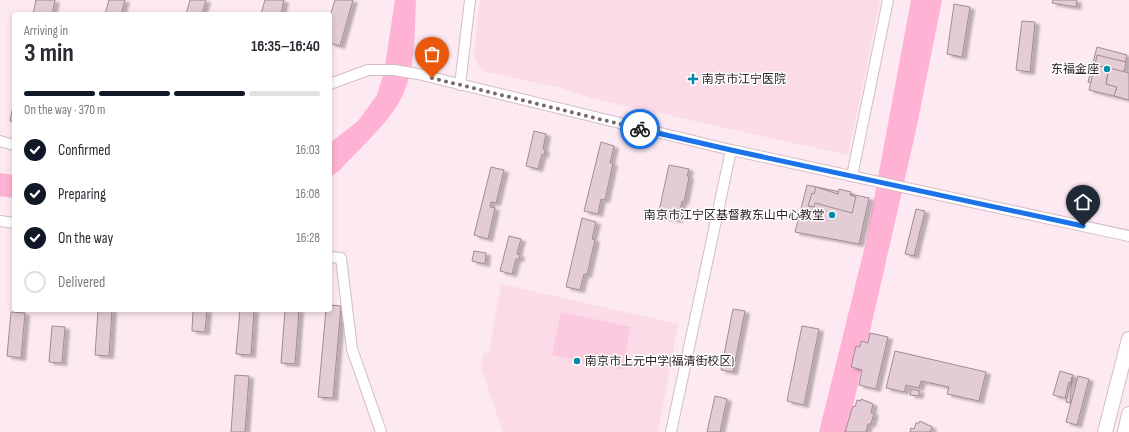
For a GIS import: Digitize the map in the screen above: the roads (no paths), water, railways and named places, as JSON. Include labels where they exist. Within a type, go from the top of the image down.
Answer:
[{"type":"main road","points":[[1105,432],[1129,339]]},
{"type":"main road","points":[[1125,432],[1129,414]]},
{"type":"street","points":[[460,85],[470,0]]},
{"type":"street","points":[[852,176],[888,0]]},
{"type":"street","points":[[332,83],[368,70],[394,70],[418,74],[731,150],[1129,236]]},
{"type":"street","points":[[0,141],[12,144]]},
{"type":"street","points":[[671,432],[731,150]]},
{"type":"street","points":[[0,221],[12,223]]},
{"type":"street","points":[[332,257],[341,258],[352,348],[381,432]]},
{"type":"place","name":"东福金座","points":[[1107,69]]},
{"type":"place","name":"南京市江宁医院","points":[[693,79]]},
{"type":"place","name":"南京市江宁区基督教东山中心教堂","points":[[832,215]]},
{"type":"place","name":"南京市上元中学(福清街校区)","points":[[577,361]]}]
